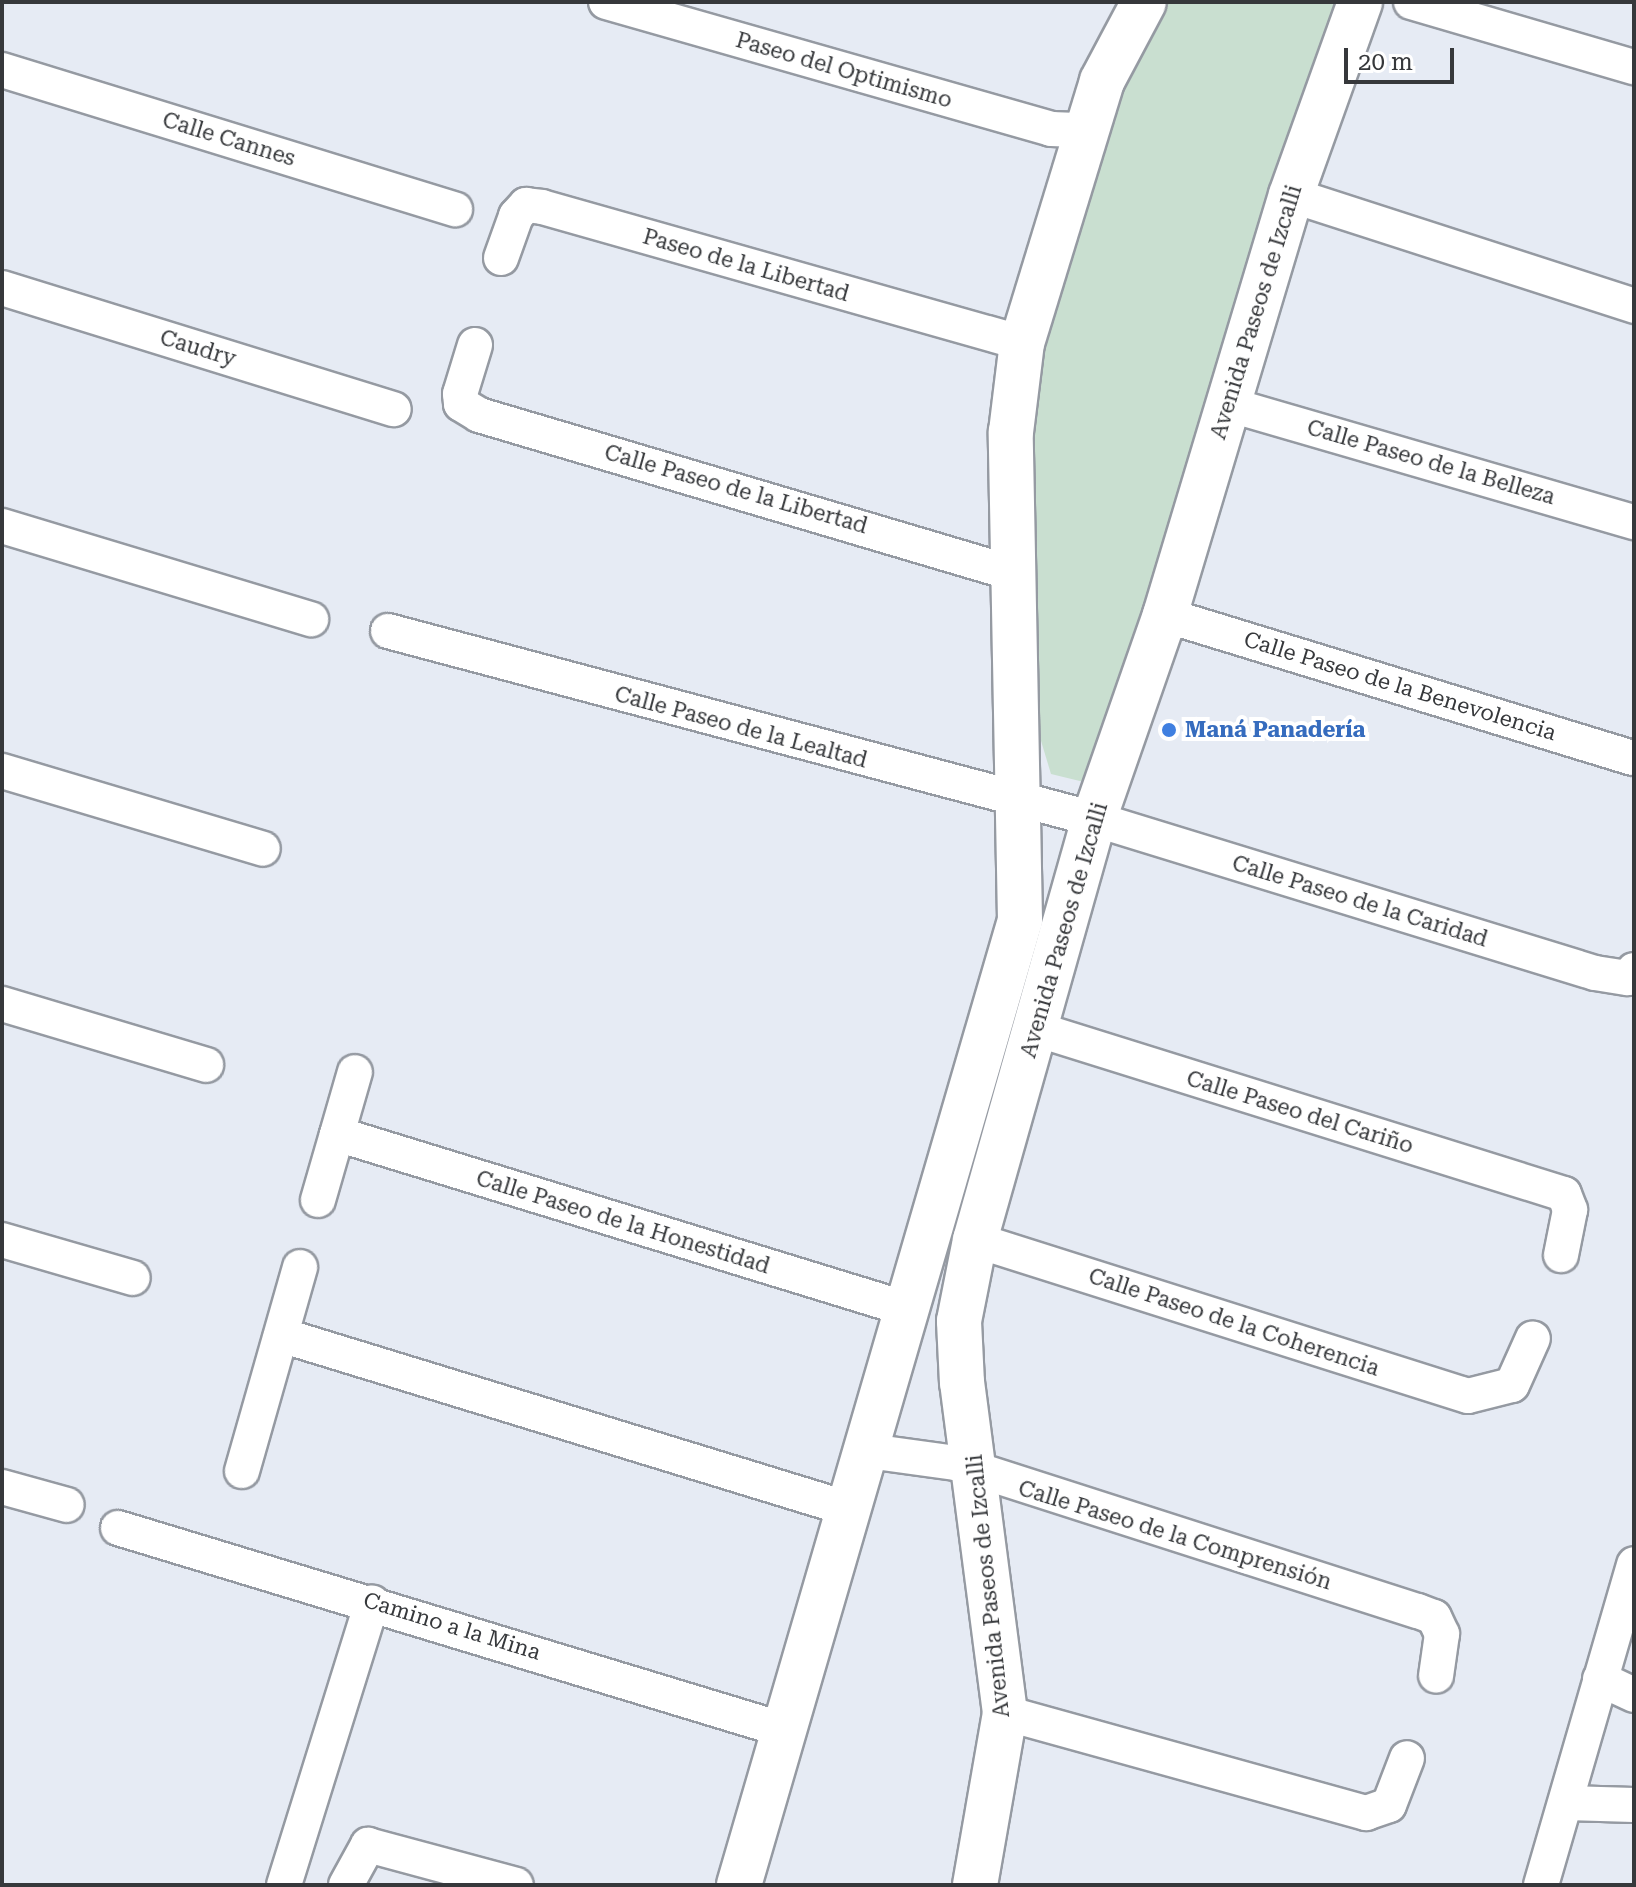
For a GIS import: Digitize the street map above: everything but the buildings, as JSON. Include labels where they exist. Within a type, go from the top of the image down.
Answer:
[{"type":"street","name":"Paseo del Optimismo","points":[[606,2],[1051,129],[1084,130]]},
{"type":"street","name":"Avenida Paseos de Izcalli","points":[[739,1885],[910,1310],[1020,920],[1021,801],[1012,573],[1011,432],[1022,343],[1084,130],[1144,2]]},
{"type":"street","name":"Avenida Paseos de Izcalli","points":[[975,1885],[1005,1713],[959,1321],[975,1240],[1094,819],[1165,615],[1291,195],[1360,2]]},
{"type":"street","points":[[1411,2],[1634,67]]},
{"type":"street","name":"Calle Cannes","points":[[2,70],[455,209]]},
{"type":"street","points":[[1291,195],[1634,306]]},
{"type":"street","name":"Paseo de la Libertad","points":[[501,258],[516,216],[526,205],[542,207],[1022,343]]},
{"type":"street","name":"Caudry","points":[[2,288],[394,409]]},
{"type":"street","name":"Calle Paseo de la Libertad","points":[[475,345],[461,404],[1012,573]]},
{"type":"street","name":"Calle Paseo de la Belleza","points":[[1227,404],[1634,522]]},
{"type":"street","points":[[2,526],[311,619]]},
{"type":"street","name":"Calle Paseo de la Benevolencia","points":[[1165,615],[1634,758]]},
{"type":"street","name":"Calle Paseo de la Lealtad","points":[[388,631],[1094,819]]},
{"type":"street","points":[[2,771],[263,849]]},
{"type":"street","name":"Calle Paseo de la Caridad","points":[[1094,819],[1631,974]]},
{"type":"street","points":[[2,1004],[206,1065]]},
{"type":"street","name":"Calle Paseo del Cariño","points":[[1036,1029],[1564,1194],[1570,1210],[1561,1255]]},
{"type":"street","points":[[318,1200],[355,1072]]},
{"type":"street","name":"Calle Paseo de la Honestidad","points":[[337,1134],[910,1310]]},
{"type":"street","points":[[2,1240],[133,1278]]},
{"type":"street","name":"Calle Paseo de la Coherencia","points":[[975,1240],[1468,1396],[1493,1395],[1512,1385],[1533,1338]]},
{"type":"street","points":[[242,1471],[300,1267]]},
{"type":"street","points":[[281,1335],[849,1509]]},
{"type":"street","name":"Calle Paseo de la Comprensión","points":[[868,1451],[934,1457],[1434,1617],[1442,1634],[1436,1676]]},
{"type":"street","points":[[2,1487],[67,1505]]},
{"type":"street","name":"Camino a la Mina","points":[[118,1528],[372,1602],[784,1730]]},
{"type":"street","points":[[1541,1885],[1634,1564]]},
{"type":"street","points":[[284,1885],[372,1602]]},
{"type":"street","points":[[1600,1679],[1634,1695]]},
{"type":"street","points":[[1005,1713],[1380,1813],[1407,1758]]},
{"type":"street","points":[[1567,1803],[1634,1805]]},
{"type":"street","points":[[346,1885],[368,1845],[516,1885]]},
{"type":"green space","points":[[1166,2],[1339,2],[1088,783],[1051,774],[1026,691],[1026,510],[1051,279],[1108,114]]},
{"type":"place","name":"Maná Panadería","points":[[1169,730]]}]
